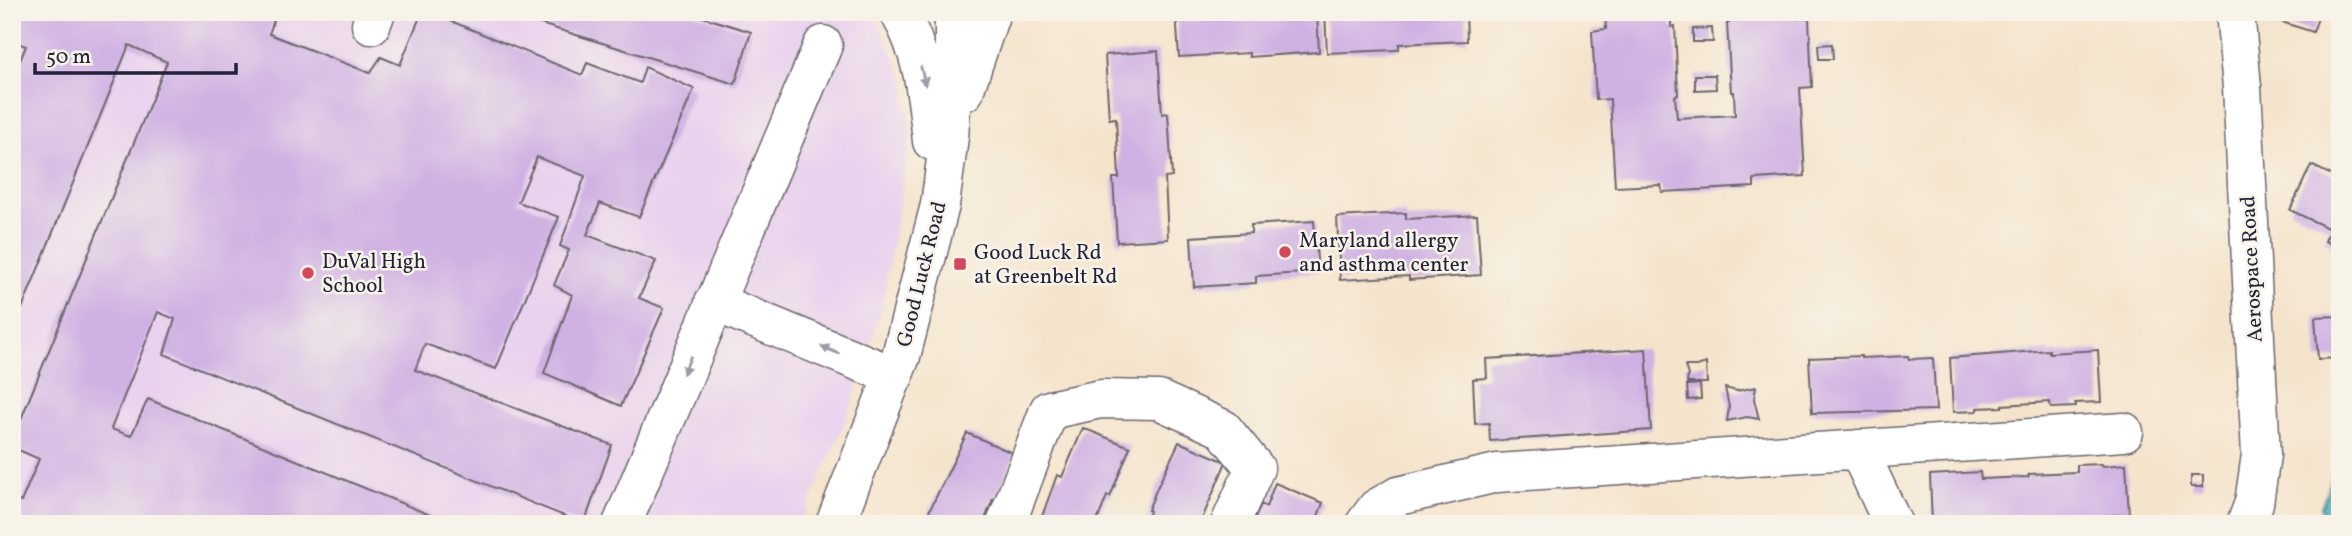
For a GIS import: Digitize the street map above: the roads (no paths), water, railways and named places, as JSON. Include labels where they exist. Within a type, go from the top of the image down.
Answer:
[{"type":"main road","points":[[899,12],[917,52],[925,83],[940,205]]},
{"type":"main road","name":"Good Luck Road","points":[[835,524],[894,376],[940,205],[949,137],[954,65],[954,12]]},
{"type":"main road","points":[[949,137],[990,12]]},
{"type":"main road","name":"Aerospace Road","points":[[2235,12],[2242,87],[2261,455],[2254,503],[2246,524]]},
{"type":"main road","points":[[622,524],[822,45]]},
{"type":"main road","points":[[713,302],[894,376]]},
{"type":"main road","points":[[1006,524],[1049,410],[1101,399],[1159,400],[1223,429],[1255,468],[1230,524]]},
{"type":"main road","points":[[1365,524],[1377,508],[1398,496],[1497,473],[2124,432]]},
{"type":"main road","points":[[1858,450],[1893,524]]},
{"type":"water","points":[[2340,453],[2340,524],[2325,524],[2321,508]]},
{"type":"place","name":"Maryland allergy and asthma center","points":[[1285,252]]},
{"type":"place","name":"Good Luck Rd at Greenbelt Rd","points":[[960,264]]},
{"type":"place","name":"DuVal High School","points":[[308,273]]}]
